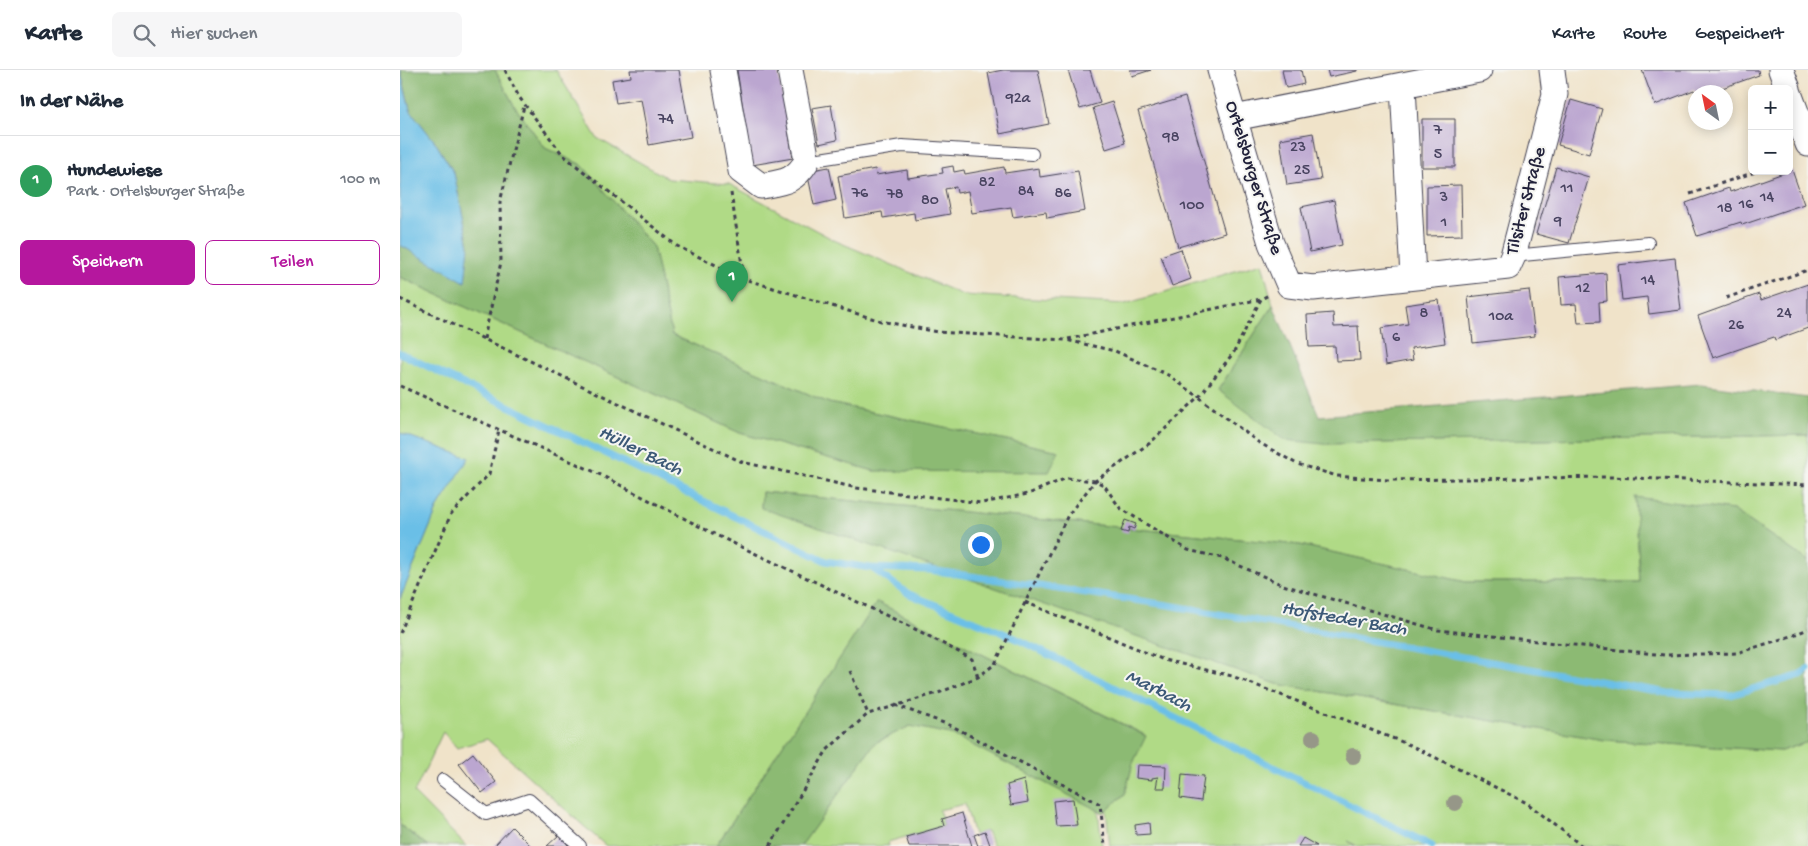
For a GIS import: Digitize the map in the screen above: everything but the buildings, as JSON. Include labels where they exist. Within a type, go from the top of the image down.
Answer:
[{"type":"street","points":[[723,70],[741,171],[761,186],[789,182],[801,171],[807,161],[790,70]]},
{"type":"street","name":"Ortelsburger Straße","points":[[1220,70],[1271,243],[1289,285]]},
{"type":"street","points":[[1234,118],[1479,70]]},
{"type":"street","name":"Tilsiter Straße","points":[[1289,285],[1313,288],[1508,267],[1513,256],[1554,94],[1552,70]]},
{"type":"street","points":[[1781,70],[1787,85]]},
{"type":"street","points":[[1404,86],[1413,277]]},
{"type":"street","points":[[1793,104],[1808,144]]},
{"type":"lane","points":[[807,161],[902,146],[1032,154]]},
{"type":"lane","points":[[1513,256],[1648,243]]},
{"type":"lane","points":[[443,780],[486,814],[529,800],[580,846]]},
{"type":"path","points":[[505,70],[525,105],[563,155],[678,246],[744,279],[882,321],[938,332],[1066,340],[1115,351],[1168,375],[1258,442],[1297,464],[1337,476],[1388,480],[1610,477],[1808,485]]},
{"type":"path","points":[[484,339],[501,262],[500,202],[525,105]]},
{"type":"path","points":[[741,171],[730,194],[744,279]]},
{"type":"path","points":[[1690,194],[1748,174]]},
{"type":"path","points":[[1726,298],[1808,270]]},
{"type":"path","points":[[400,299],[742,462],[857,488],[982,503],[1028,494],[1068,478],[1096,481],[1104,485],[1120,508],[1188,550],[1222,558],[1283,585],[1438,630],[1664,655],[1738,653],[1808,629]]},
{"type":"path","points":[[770,846],[827,750],[868,714],[942,692],[978,677],[995,664],[1068,515],[1096,481],[1150,443],[1199,397],[1234,352],[1261,299],[1066,340]]},
{"type":"path","points":[[400,386],[595,472],[787,570],[919,631],[972,659],[978,677]]},
{"type":"path","points":[[400,633],[450,514],[489,474],[500,430]]},
{"type":"path","points":[[1025,602],[1164,660],[1232,676],[1410,745],[1527,803],[1582,846]]},
{"type":"path","points":[[850,672],[868,714]]},
{"type":"path","points":[[894,705],[952,726],[1100,804],[1105,846]]},
{"type":"green space","points":[[401,70],[495,70],[515,107],[545,148],[582,165],[653,247],[672,335],[829,403],[1059,451],[1049,472],[874,471],[740,433],[400,277],[400,245],[465,281],[469,246],[454,173],[435,142],[410,110]]},
{"type":"green space","points":[[495,70],[556,70],[597,138],[669,179],[729,184],[836,241],[963,295],[1125,304],[1262,263],[1273,305],[1218,390],[1324,444],[1808,435],[1808,561],[1733,510],[1636,498],[1640,582],[1466,582],[1300,545],[762,492],[761,507],[1277,684],[1604,740],[1781,751],[1808,742],[1808,846],[1357,846],[1348,841],[1355,846],[1110,846],[1106,810],[1125,794],[1133,763],[1145,735],[877,602],[716,846],[606,846],[487,739],[457,748],[443,732],[414,793],[466,846],[428,846],[400,825],[400,599],[438,507],[468,458],[400,433],[400,277],[740,433],[874,471],[1059,451],[829,403],[672,335],[653,247],[582,165],[545,148],[515,107]]},
{"type":"green space","points":[[1273,305],[1319,416],[1701,384],[1808,398],[1808,435],[1324,444],[1285,440],[1218,390]]},
{"type":"green space","points":[[762,492],[1300,545],[1466,582],[1640,582],[1635,497],[1733,510],[1808,561],[1808,742],[1781,751],[1604,740],[1277,684],[761,508]]},
{"type":"green space","points":[[877,602],[1146,736],[1133,763],[1125,794],[1103,813],[951,734],[910,726],[875,743],[801,846],[716,846]]},
{"type":"green space","points":[[910,726],[951,734],[1098,810],[1102,846],[993,846],[987,831],[974,835],[965,804],[939,810],[944,826],[888,842],[889,846],[801,846],[875,743]]},
{"type":"green space","points":[[400,825],[428,846],[400,846]]},
{"type":"water","points":[[400,70],[410,110],[435,142],[454,173],[469,246],[465,282],[400,245]]},
{"type":"water","points":[[400,433],[469,458],[438,507],[400,599]]},
{"type":"waterway","name":"Hofsteder Bach","points":[[400,353],[826,561],[871,568],[930,570],[1168,605],[1668,693],[1731,695],[1801,675],[1808,669]]},
{"type":"waterway","name":"Marbach","points":[[873,569],[909,594],[1013,637],[1432,846]]},
{"type":"place","name":"Hundewiese","points":[[732,302]]},
{"type":"water label","name":"Hüller Bach","points":[[640,452]]}]
